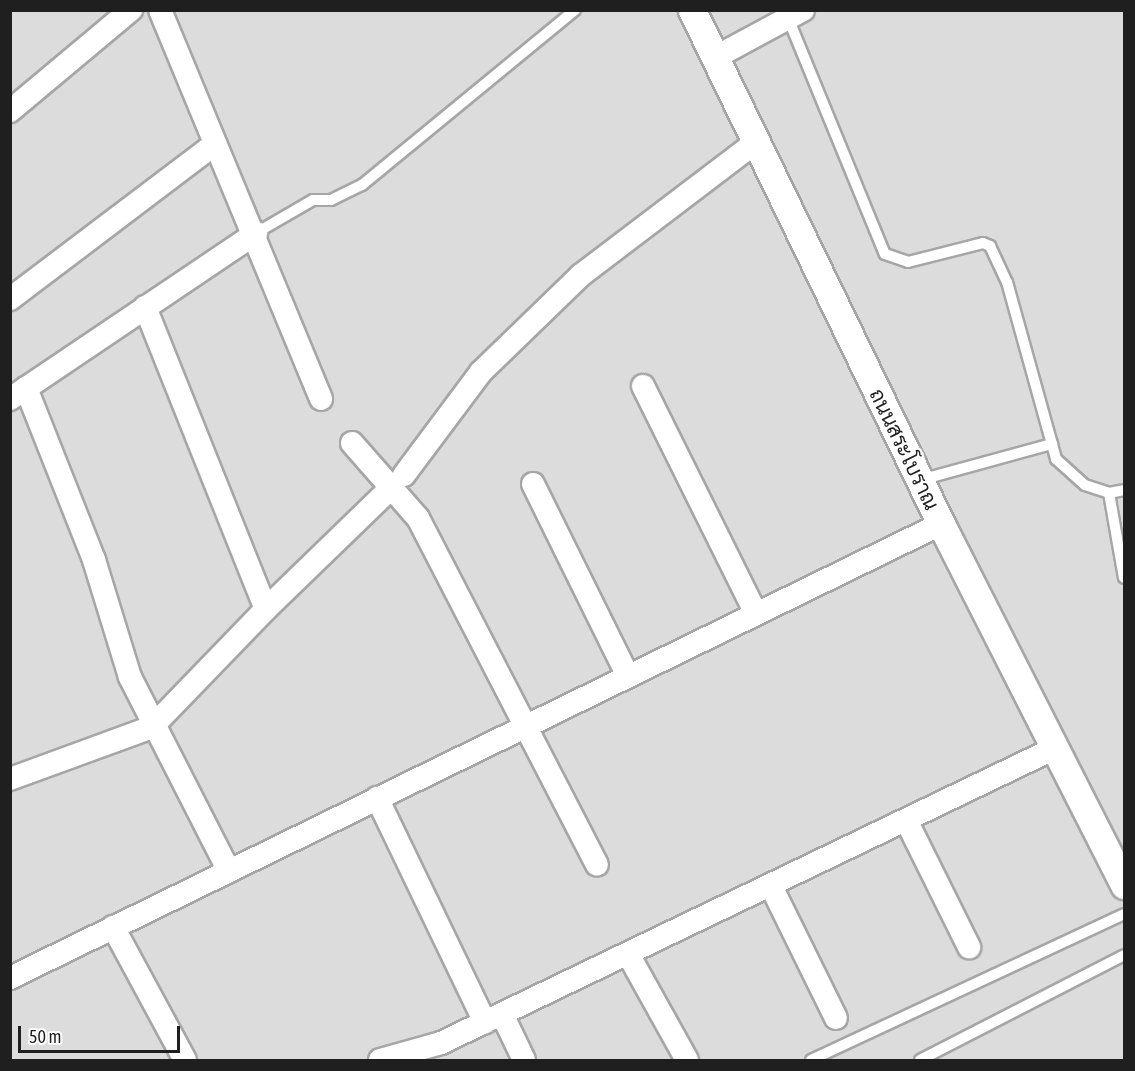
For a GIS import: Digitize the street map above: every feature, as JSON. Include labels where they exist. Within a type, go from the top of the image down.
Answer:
[{"type":"street","points":[[10,111],[131,10]]},
{"type":"street","points":[[160,10],[215,144],[256,233],[283,314],[321,399]]},
{"type":"street","name":"ถนนสระโบราณ","points":[[692,10],[941,524],[1125,885]]},
{"type":"street","points":[[714,58],[796,14]]},
{"type":"street","points":[[10,779],[152,728],[266,609],[397,482],[481,372],[581,275],[756,142]]},
{"type":"street","points":[[10,299],[215,144]]},
{"type":"street","points":[[229,871],[152,728],[18,394],[256,233]]},
{"type":"street","points":[[145,307],[266,609]]},
{"type":"street","points":[[643,386],[756,614]]},
{"type":"street","points":[[352,443],[397,482],[418,518],[467,607],[522,727],[597,865]]},
{"type":"street","points":[[533,484],[628,676]]},
{"type":"street","points":[[10,978],[941,524]]},
{"type":"street","points":[[380,1060],[441,1043],[907,822],[1055,748]]},
{"type":"street","points":[[377,798],[494,1018],[524,1060]]},
{"type":"street","points":[[907,822],[969,947]]},
{"type":"street","points":[[771,886],[836,1018]]},
{"type":"street","points":[[113,927],[185,1060]]},
{"type":"street","points":[[628,954],[687,1060]]},
{"type":"lane","points":[[256,233],[313,200],[331,200],[362,185],[575,10]]},
{"type":"lane","points":[[796,14],[885,254],[908,262],[983,243],[997,256],[1056,459],[1085,485],[1109,493],[1125,490]]},
{"type":"lane","points":[[920,480],[1052,444]]},
{"type":"lane","points":[[1109,493],[1125,578]]},
{"type":"lane","points":[[811,1060],[1125,914]]},
{"type":"lane","points":[[920,1060],[1125,955]]},
{"type":"shaded area","points":[[11,11],[1124,11],[1124,1060],[11,1060]]}]
